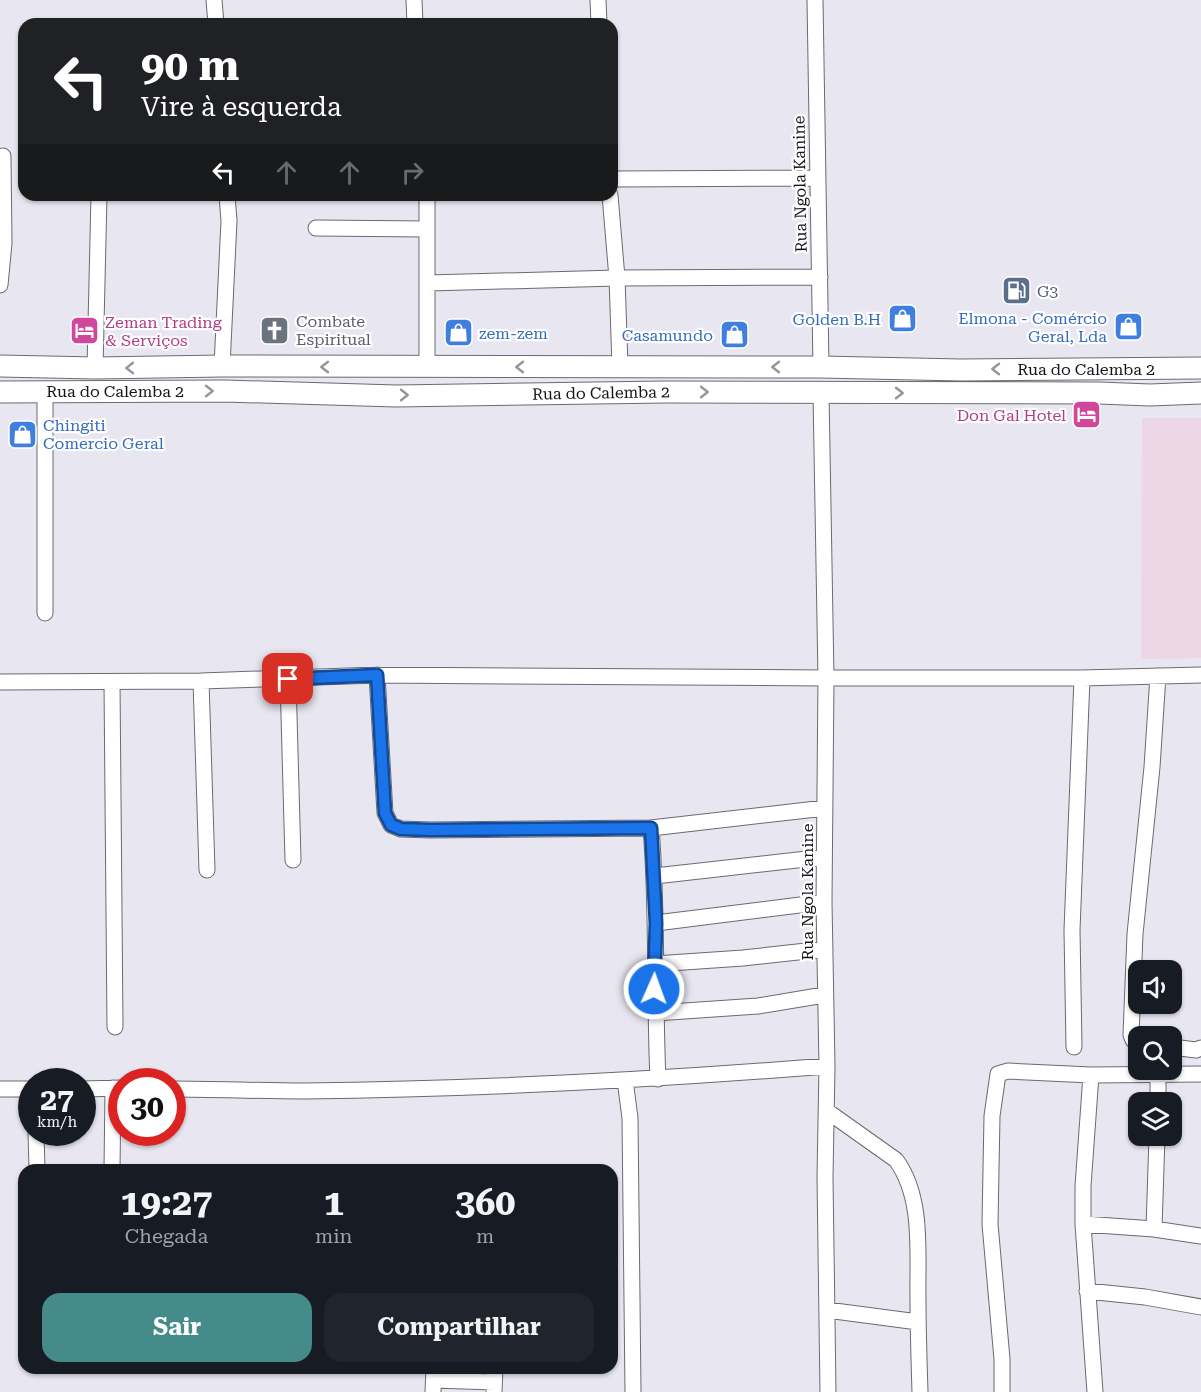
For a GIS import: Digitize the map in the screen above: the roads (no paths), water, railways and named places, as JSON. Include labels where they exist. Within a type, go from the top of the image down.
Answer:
[{"type":"main road","name":"Rua do Calemba 2","points":[[0,366],[95,368],[222,366],[1201,368]]},
{"type":"main road","name":"Rua do Calemba 2","points":[[0,392],[225,391],[396,396],[665,392],[1150,395],[1201,393]]},
{"type":"street","points":[[214,0],[216,18]]},
{"type":"street","points":[[414,0],[415,18]]},
{"type":"street","points":[[598,0],[599,18]]},
{"type":"street","name":"Rua Ngola Kanine","points":[[815,0],[821,367]]},
{"type":"street","points":[[0,285],[3,156]]},
{"type":"street","points":[[618,179],[818,178]]},
{"type":"street","points":[[95,368],[99,201]]},
{"type":"street","points":[[222,366],[229,221],[227,201]]},
{"type":"street","points":[[427,201],[427,367]]},
{"type":"street","points":[[611,201],[617,278],[620,366]]},
{"type":"street","points":[[316,228],[427,229]]},
{"type":"street","points":[[428,284],[617,278],[820,277]]},
{"type":"street","points":[[45,391],[45,613]]},
{"type":"street","name":"Rua Ngola Kanine","points":[[821,393],[826,678],[824,995],[827,1066],[825,1177],[828,1392]]},
{"type":"street","points":[[377,675],[385,813],[391,825],[401,829],[651,828],[825,808]]},
{"type":"street","points":[[0,682],[201,681],[377,675],[1082,678],[1201,675]]},
{"type":"street","points":[[1131,1026],[1135,934],[1152,767],[1158,676]]},
{"type":"street","points":[[1074,1047],[1072,930],[1082,678]]},
{"type":"street","points":[[288,679],[293,860]]},
{"type":"street","points":[[201,681],[207,870]]},
{"type":"street","points":[[112,682],[115,1027]]},
{"type":"street","points":[[651,828],[655,876],[655,1013],[658,1079]]},
{"type":"street","points":[[655,876],[824,857]]},
{"type":"street","points":[[656,923],[824,902]]},
{"type":"street","points":[[655,964],[825,949]]},
{"type":"street","points":[[655,1013],[758,1006],[824,995]]},
{"type":"street","points":[[1182,1048],[1196,1050],[1201,1048]]},
{"type":"street","points":[[186,1089],[304,1091],[658,1079],[827,1066]]},
{"type":"street","points":[[1002,1392],[1002,1359],[990,1224],[992,1127],[996,1078],[998,1074],[1008,1071],[1128,1076]]},
{"type":"street","points":[[1182,1075],[1201,1074]]},
{"type":"street","points":[[1091,1075],[1083,1186],[1083,1224],[1095,1392]]},
{"type":"street","points":[[625,1080],[630,1118],[633,1392]]},
{"type":"street","points":[[0,1089],[18,1089]]},
{"type":"street","points":[[827,1111],[896,1160],[910,1188],[916,1223],[920,1392]]},
{"type":"street","points":[[36,1146],[37,1164]]},
{"type":"street","points":[[112,1164],[113,1146]]},
{"type":"street","points":[[1154,1229],[1157,1146]]},
{"type":"street","points":[[1083,1224],[1154,1229],[1201,1236]]},
{"type":"street","points":[[1087,1291],[1145,1297],[1201,1307]]},
{"type":"street","points":[[827,1310],[918,1322]]},
{"type":"street","points":[[433,1380],[494,1381]]},
{"type":"place","name":"G3","points":[[1016,291]]},
{"type":"place","name":"Golden B.H","points":[[902,319]]},
{"type":"place","name":"Elmona - Comércio Geral, Lda","points":[[1128,327]]},
{"type":"place","name":"Combate Espiritual","points":[[275,330]]},
{"type":"place","name":"Zeman Trading & Serviços","points":[[84,331]]},
{"type":"place","name":"zem-zem","points":[[458,333]]},
{"type":"place","name":"Casamundo","points":[[734,335]]},
{"type":"place","name":"Don Gal Hotel","points":[[1087,415]]},
{"type":"place","name":"Chingiti Comercio Geral","points":[[22,434]]}]
